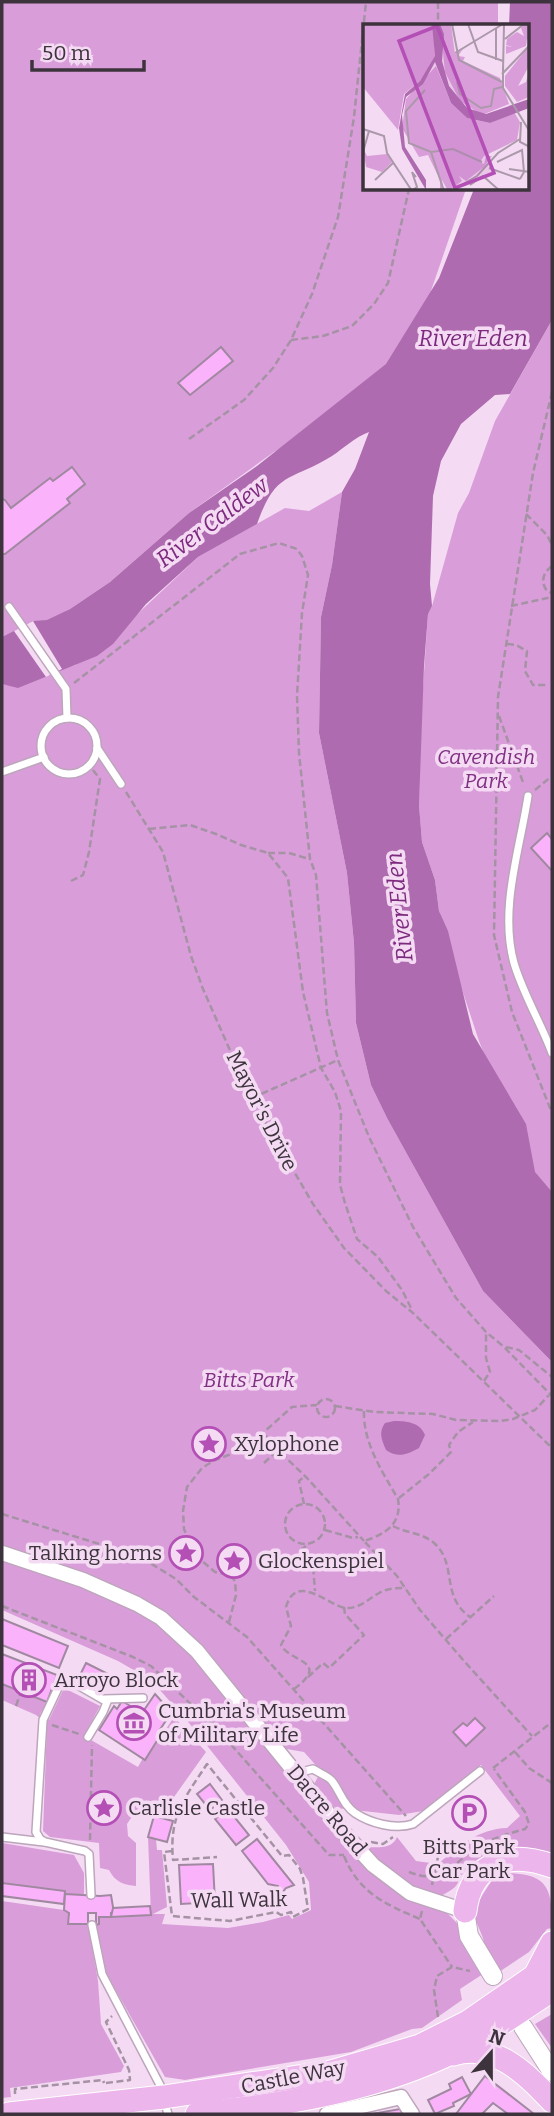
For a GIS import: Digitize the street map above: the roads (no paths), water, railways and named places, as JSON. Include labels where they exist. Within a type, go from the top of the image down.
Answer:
[{"type":"main road","points":[[465,1911],[469,1890],[484,1870],[504,1860],[540,1861],[552,1866]]},
{"type":"main road","points":[[525,1860],[552,1884]]},
{"type":"main road","points":[[547,1976],[552,1943]]},
{"type":"main road","name":"Castle Way","points":[[9,2114],[166,2106],[331,2072],[420,2046],[440,2047],[477,2038],[547,1976]]},
{"type":"main road","points":[[440,2047],[488,2053],[504,2059],[521,2070],[552,2101]]},
{"type":"main road","name":"Castle Way","points":[[197,2114],[272,2106],[352,2088],[399,2075],[440,2047]]},
{"type":"street","name":"Dacre Road","points":[[2,1553],[83,1580],[161,1618],[197,1651],[373,1865],[410,1893],[465,1911]]},
{"type":"street","points":[[465,1911],[469,1936],[484,1976]]},
{"type":"street","points":[[523,2027],[552,2072]]},
{"type":"street","points":[[327,2114],[401,2098],[410,2112]]},
{"type":"lane","points":[[9,607],[66,689],[68,718]]},
{"type":"lane","points":[[97,748],[89,765],[72,774],[64,773],[48,765],[41,740],[45,732],[58,720],[68,718],[85,724],[121,784]]},
{"type":"lane","points":[[2,772],[44,757]]},
{"type":"lane","points":[[528,796],[509,912],[510,945],[515,964],[552,1053]]},
{"type":"lane","points":[[45,1842],[36,1832],[43,1723],[59,1686],[62,1683],[74,1684],[104,1699],[143,1698]]},
{"type":"lane","points":[[88,1737],[106,1707],[107,1702],[104,1699]]},
{"type":"lane","points":[[296,1773],[313,1769],[331,1780],[354,1813],[383,1825],[396,1827],[413,1824],[480,1771]]},
{"type":"lane","points":[[2,1837],[45,1842],[85,1851],[89,1854],[91,1895]]},
{"type":"lane","points":[[92,1924],[106,1983],[166,2106]]},
{"type":"water","name":"River Eden","points":[[510,2],[552,2],[552,320],[510,394],[495,395],[461,424],[441,461],[433,496],[430,584],[432,606],[428,614],[424,666],[419,805],[422,842],[435,880],[439,911],[448,931],[473,1034],[526,1124],[535,1172],[552,1192],[552,1362],[483,1291],[371,1085],[356,1023],[354,943],[347,873],[319,733],[321,617],[332,565],[342,492],[355,469],[369,432],[278,486],[271,494],[257,524],[198,557],[146,604],[113,644],[97,656],[18,688],[2,684],[2,637],[33,621],[47,620],[70,609],[110,582],[189,513],[257,466],[386,364],[439,278],[473,191],[530,191],[530,24],[509,24]]},
{"type":"water","points":[[408,1422],[420,1427],[425,1435],[419,1448],[402,1455],[386,1450],[381,1436],[382,1430],[385,1423]]},
{"type":"place","name":"Xylophone","points":[[209,1444]]},
{"type":"place","name":"Talking horns","points":[[186,1553]]},
{"type":"place","name":"Glockenspiel","points":[[234,1561]]},
{"type":"place","name":"Arroyo Block","points":[[29,1680]]},
{"type":"place","name":"Cumbria's Museum of Military Life","points":[[134,1723]]},
{"type":"place","name":"Carlisle Castle","points":[[104,1808]]},
{"type":"place","name":"Bitts Park Car Park","points":[[469,1813]]},
{"type":"water label","name":"River Caldew","points":[[212,522]]},
{"type":"park label","name":"Cavendish Park","points":[[486,769]]},
{"type":"park label","name":"Bitts Park","points":[[249,1380]]}]
